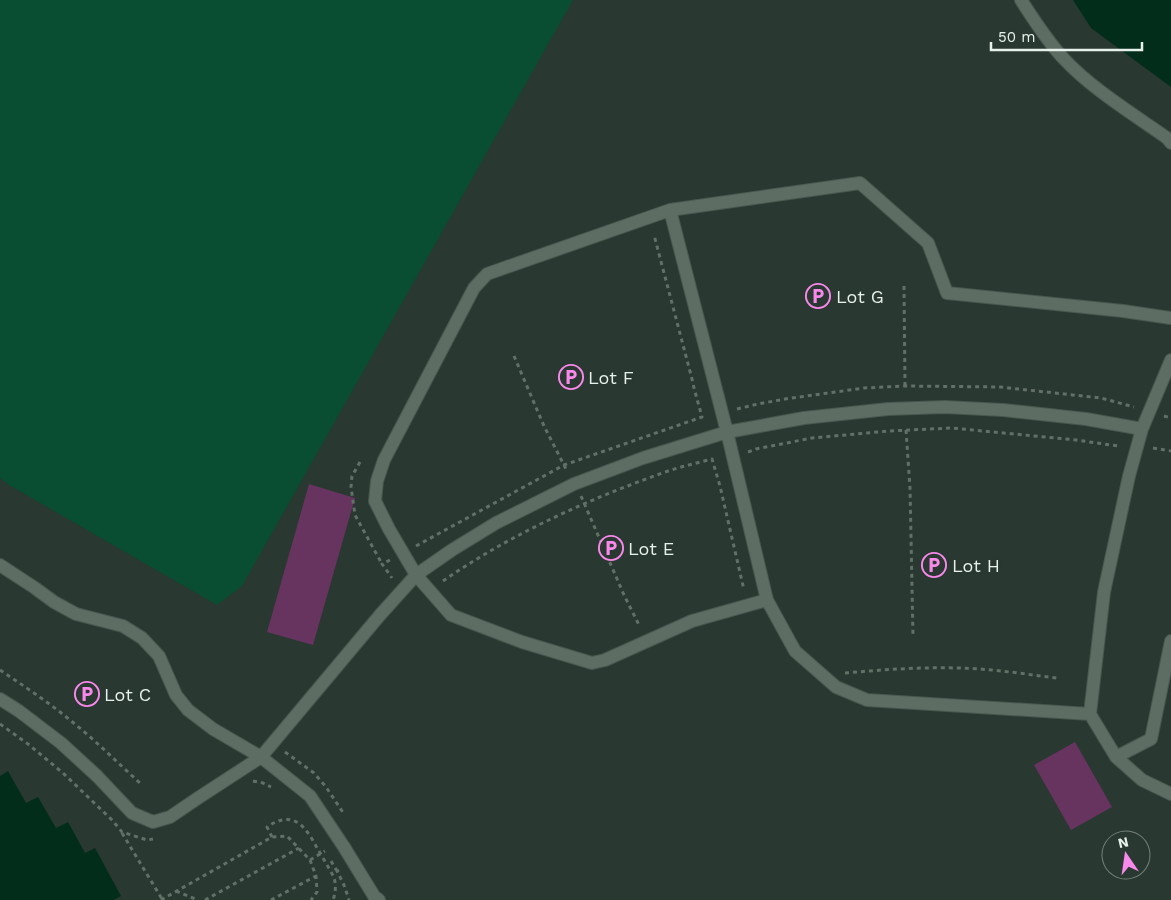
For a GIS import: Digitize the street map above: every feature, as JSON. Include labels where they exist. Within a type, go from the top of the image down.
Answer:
[{"type":"lane","points":[[1021,0],[1046,38],[1085,80],[1167,138],[1171,143]]},
{"type":"lane","points":[[766,600],[692,621],[605,660],[592,663],[522,642],[451,615],[429,591],[416,575],[375,501],[377,481],[384,460],[474,288],[487,274],[670,210],[860,182],[928,243],[947,293],[1123,311],[1171,318]]},
{"type":"lane","points":[[670,210],[727,432],[766,600],[795,651],[836,688],[867,700],[1090,714]]},
{"type":"lane","points":[[1171,360],[1142,429],[1128,476],[1104,592],[1090,714],[1116,757],[1142,780],[1171,794]]},
{"type":"lane","points":[[0,699],[61,743],[97,776],[132,813],[153,822],[170,817],[261,757],[416,575],[496,523],[574,484],[643,458],[727,432],[804,418],[888,409],[945,407],[1012,411],[1086,419],[1142,429]]},
{"type":"lane","points":[[0,565],[54,602],[76,614],[123,626],[142,638],[159,656],[176,695],[188,710],[213,729],[261,757],[310,796],[374,896],[379,900]]},
{"type":"lane","points":[[1116,757],[1151,739],[1171,642]]},
{"type":"path","points":[[654,235],[694,388]]},
{"type":"path","points":[[904,286],[906,386]]},
{"type":"path","points":[[514,356],[544,426],[585,503],[624,595],[647,641]]},
{"type":"path","points":[[734,404],[749,459]]},
{"type":"path","points":[[747,453],[756,449],[812,438],[952,428],[1118,446]]},
{"type":"path","points":[[906,430],[910,488],[913,637]]},
{"type":"path","points":[[429,591],[479,557],[542,523],[585,503],[658,474],[712,459],[744,590]]},
{"type":"path","points":[[844,673],[890,669],[979,669],[1057,678]]},
{"type":"path","points":[[0,670],[70,719],[142,785]]},
{"type":"path","points":[[280,748],[314,773],[326,786],[348,821]]},
{"type":"path","points":[[272,837],[267,827],[270,824],[284,820],[296,821],[309,833],[334,877],[336,883],[333,900]]},
{"type":"path","points":[[122,832],[161,899],[272,837],[288,836],[310,860],[316,876],[317,892],[311,900]]},
{"type":"path","points":[[205,900],[300,848]]},
{"type":"path","points":[[310,860],[325,851]]},
{"type":"path","points":[[349,900],[337,871],[353,861]]},
{"type":"path","points":[[271,900],[316,876]]},
{"type":"path","points":[[176,891],[198,900]]},
{"type":"shaded area","points":[[0,0],[573,0],[242,586],[217,605],[0,478]]},
{"type":"shaded area","points":[[1073,0],[1171,0],[1171,87],[1091,28]]},
{"type":"shaded area","points":[[8,771],[26,803],[38,797],[56,828],[68,822],[85,853],[95,848],[121,896],[114,900],[0,900],[0,776]]},
{"type":"building","points":[[309,484],[355,498],[313,645],[267,632]]},
{"type":"building","points":[[1075,742],[1112,807],[1071,830],[1034,765]]},
{"type":"place","name":"Lot G","points":[[818,296]]},
{"type":"place","name":"Lot F","points":[[571,377]]},
{"type":"place","name":"Lot E","points":[[611,548]]},
{"type":"place","name":"Lot H","points":[[934,565]]},
{"type":"place","name":"Lot C","points":[[87,694]]}]
